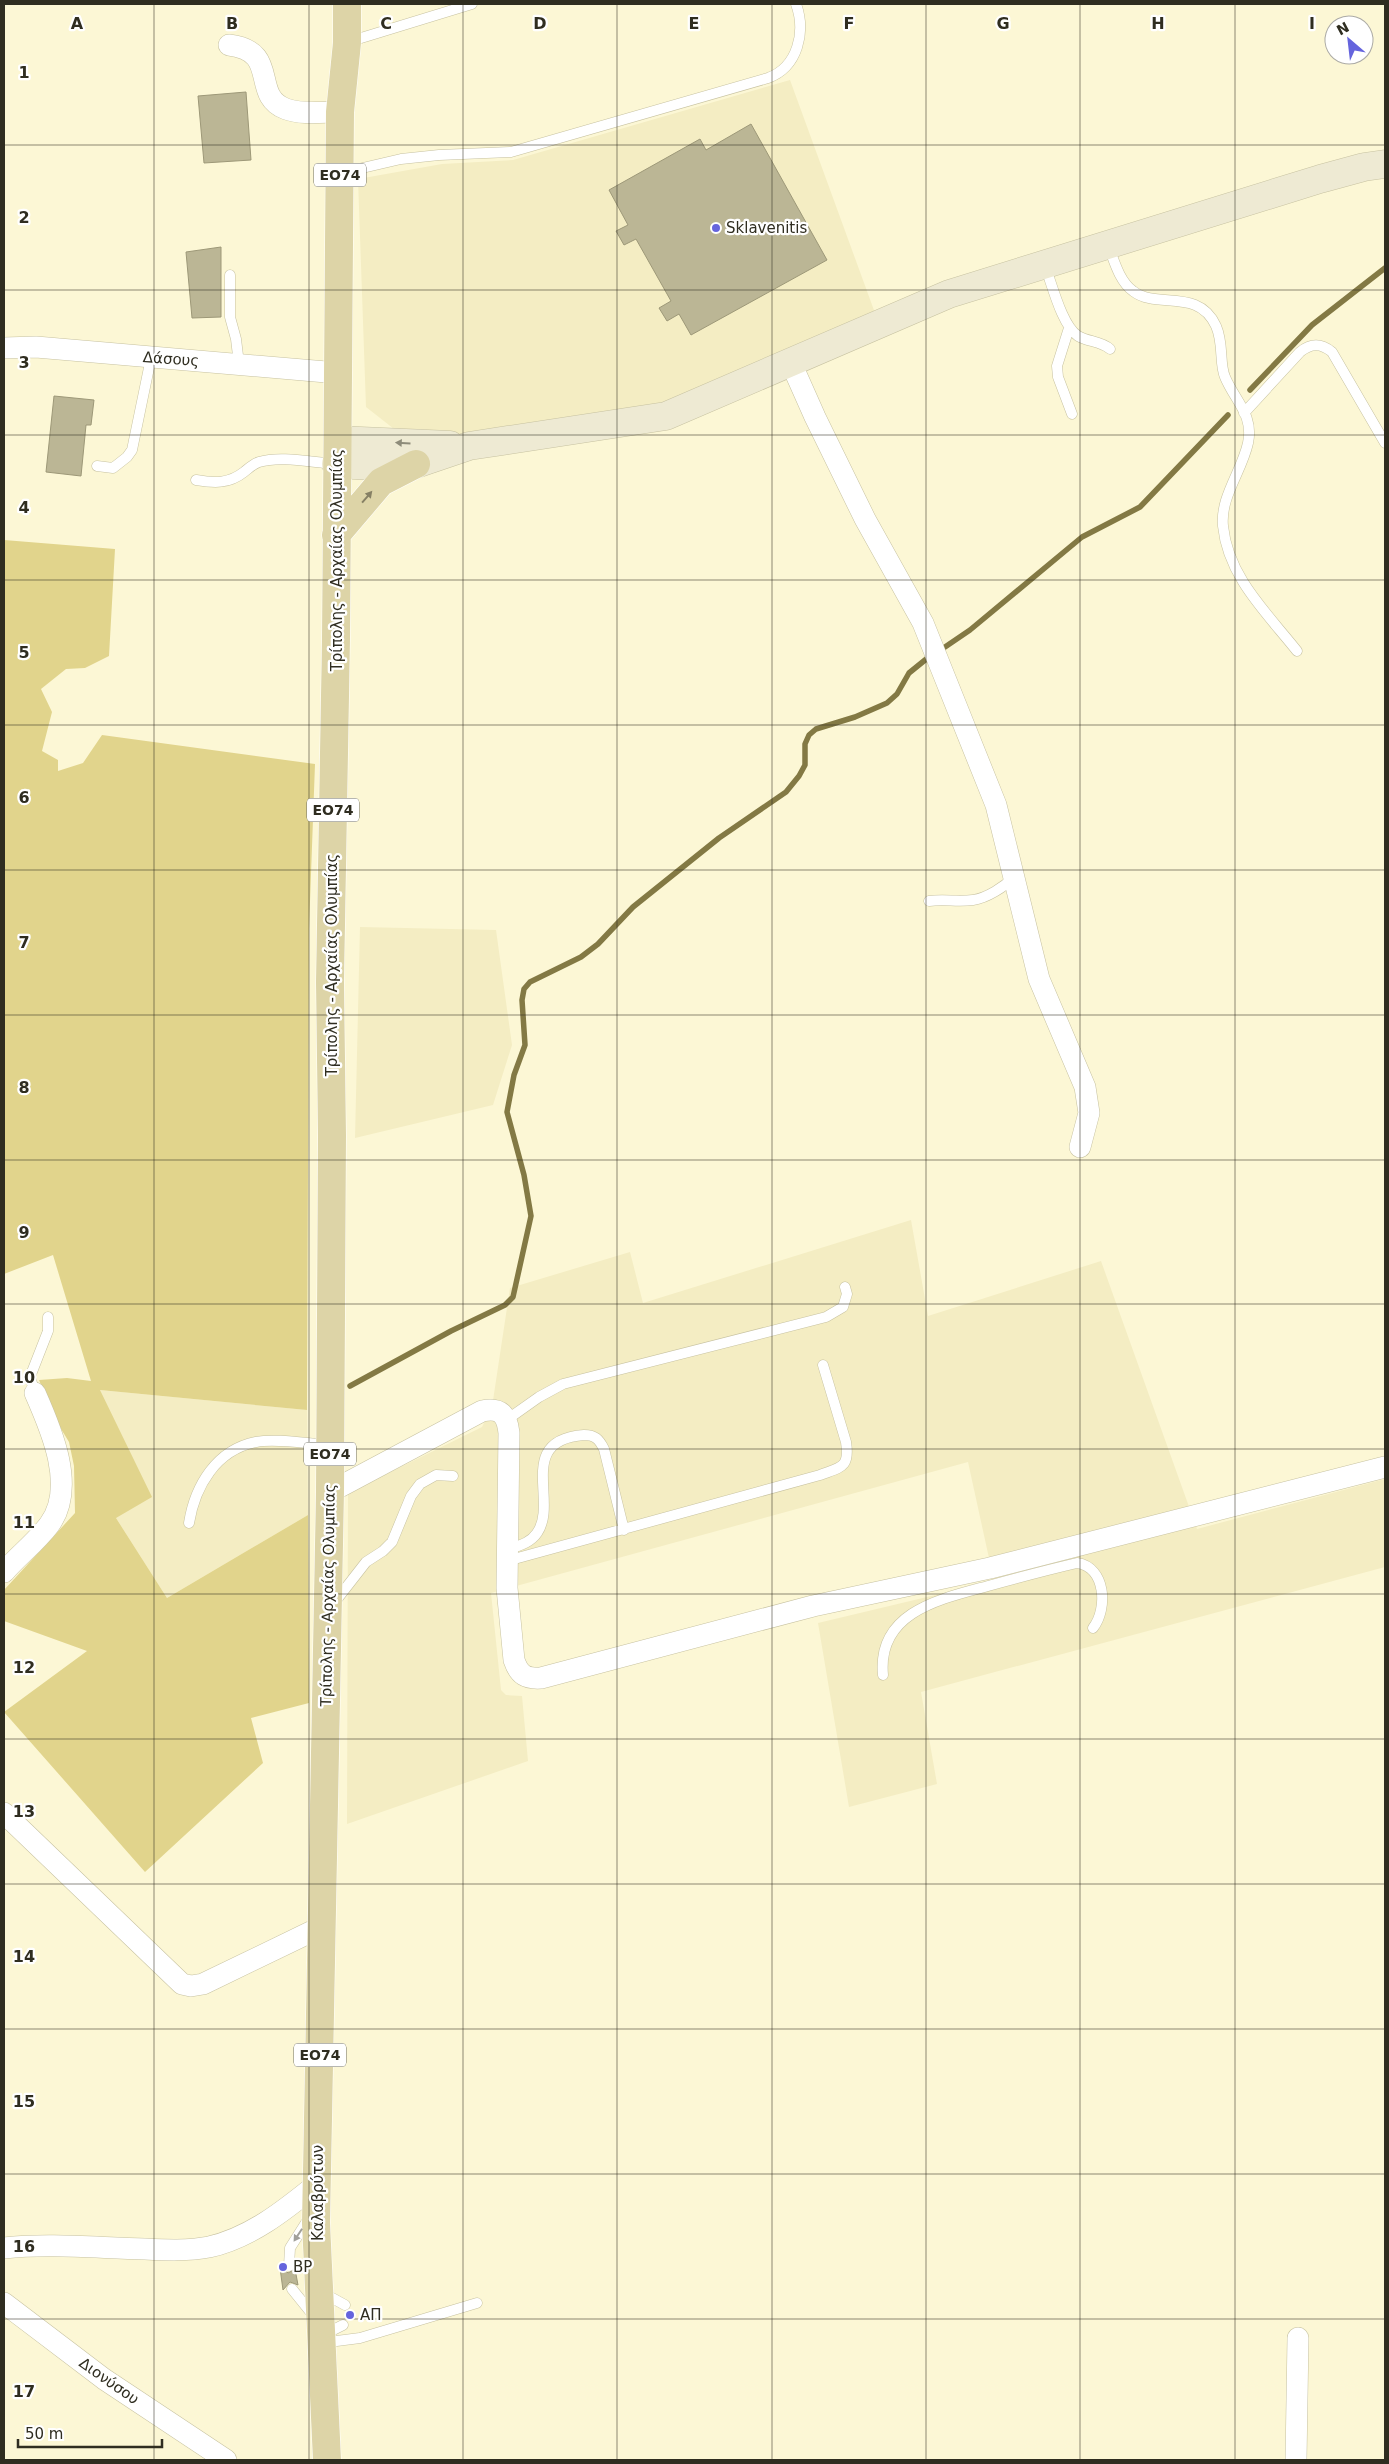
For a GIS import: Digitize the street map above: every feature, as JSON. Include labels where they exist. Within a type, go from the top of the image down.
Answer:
[{"type":"main road","name":"Τρίπολης - Αρχαίας Ολυμπίας","points":[[323,1926],[330,1492],[332,1145],[330,982],[340,112],[347,42],[346,4]]},
{"type":"main road","points":[[336,535],[381,482],[416,464]]},
{"type":"main road","name":"Καλαβρύτων","points":[[323,1926],[317,2195],[319,2291],[326,2332],[328,2460]]},
{"type":"street","points":[[228,45],[252,52],[261,65],[265,88],[270,96],[284,109],[340,112]]},
{"type":"street","points":[[337,452],[469,446],[666,416],[949,294],[1320,178],[1385,164]]},
{"type":"street","name":"Δάσους","points":[[4,348],[36,347],[338,373]]},
{"type":"street","points":[[791,363],[814,417],[865,519],[923,623],[996,805],[1039,979],[1085,1087],[1089,1113],[1080,1147]]},
{"type":"street","points":[[337,452],[390,466],[416,464],[469,446]]},
{"type":"street","points":[[4,1572],[48,1525],[56,1512],[60,1494],[56,1444],[35,1393]]},
{"type":"street","points":[[330,1492],[482,1411],[496,1411],[508,1419],[507,1588],[514,1660],[517,1668],[530,1679],[541,1678],[813,1606],[1042,1563],[1385,1467]]},
{"type":"street","points":[[4,1813],[182,1984],[192,1986],[203,1984],[323,1926]]},
{"type":"street","points":[[4,2248],[65,2246],[179,2250],[211,2246],[262,2224],[285,2210],[317,2195]]},
{"type":"street","name":"Διονύσου","points":[[4,2303],[196,2453],[226,2460]]},
{"type":"street","points":[[1296,2460],[1298,2338]]},
{"type":"lane","points":[[347,42],[472,4]]},
{"type":"lane","points":[[340,173],[402,160],[439,155],[511,152],[773,76],[784,70],[796,50],[801,28],[796,4]]},
{"type":"lane","points":[[1108,244],[1121,277],[1133,292],[1193,303],[1206,311],[1216,325],[1223,345],[1224,376],[1250,423],[1248,445],[1224,506],[1223,526],[1231,560],[1243,584],[1298,651]]},
{"type":"lane","points":[[1044,264],[1069,328],[1079,336],[1105,345],[1110,349]]},
{"type":"lane","points":[[230,275],[230,316],[236,339],[239,364]]},
{"type":"lane","points":[[1069,328],[1057,366],[1058,377],[1072,414]]},
{"type":"lane","points":[[1244,413],[1300,352],[1311,345],[1321,345],[1332,352],[1385,443]]},
{"type":"lane","points":[[97,466],[113,468],[119,465],[132,450],[151,358]]},
{"type":"lane","points":[[196,480],[215,483],[229,481],[249,466],[260,462],[337,452]]},
{"type":"lane","points":[[929,901],[947,899],[973,900],[998,889],[1014,877]]},
{"type":"lane","points":[[508,1419],[539,1397],[564,1384],[826,1317],[843,1307],[847,1294],[845,1287]]},
{"type":"lane","points":[[35,1393],[30,1377],[48,1330],[48,1317]]},
{"type":"lane","points":[[507,1555],[624,1530],[820,1475],[841,1467],[846,1462],[848,1454],[846,1442],[823,1365]]},
{"type":"lane","points":[[507,1555],[537,1534],[542,1523],[543,1470],[546,1453],[554,1446],[575,1436],[592,1435],[602,1444],[609,1464],[624,1530]]},
{"type":"lane","points":[[189,1523],[192,1506],[201,1483],[219,1460],[229,1453],[256,1442],[330,1445]]},
{"type":"lane","points":[[327,1612],[366,1562],[383,1551],[392,1542],[411,1496],[420,1484],[436,1475],[453,1476]]},
{"type":"lane","points":[[883,1675],[882,1663],[885,1648],[895,1629],[910,1614],[933,1601],[1042,1563],[1077,1563],[1093,1571],[1102,1590],[1103,1605],[1100,1618],[1093,1628]]},
{"type":"lane","points":[[290,2266],[290,2248],[317,2195]]},
{"type":"lane","points":[[292,2289],[326,2332],[360,2338],[477,2303]]},
{"type":"lane","points":[[319,2291],[345,2305]]},
{"type":"shaded area","points":[[790,80],[875,313],[649,413],[462,435],[403,436],[366,407],[358,179],[442,164],[513,160]]},
{"type":"shaded area","points":[[4,540],[115,549],[109,656],[85,668],[66,669],[41,689],[52,712],[42,751],[58,760],[58,771],[83,763],[102,735],[315,764],[309,929],[307,1410],[100,1390],[152,1497],[116,1518],[167,1598],[308,1515],[309,1703],[251,1718],[263,1763],[145,1872],[4,1712],[87,1651],[4,1621],[4,1590],[75,1513],[74,1466],[69,1442],[55,1419],[39,1380],[67,1378],[91,1381],[53,1255],[4,1274]]},
{"type":"shaded area","points":[[360,927],[496,930],[512,1045],[493,1105],[355,1138]]},
{"type":"shaded area","points":[[911,1220],[928,1316],[1101,1261],[1197,1529],[1385,1479],[1385,1567],[921,1692],[937,1784],[849,1807],[818,1623],[994,1581],[968,1462],[491,1593],[501,1690],[506,1695],[522,1696],[528,1761],[347,1824],[348,1493],[482,1427],[492,1407],[510,1288],[630,1252],[643,1303]]},
{"type":"shaded area","points":[[100,1390],[307,1410],[308,1515],[167,1598],[116,1518]]},
{"type":"building","points":[[246,92],[251,160],[204,163],[198,96]]},
{"type":"building","name":"Sklavenitis","points":[[751,124],[827,260],[691,335],[679,314],[667,321],[659,308],[671,301],[636,239],[624,245],[616,231],[628,225],[609,190],[700,139],[706,150]]},
{"type":"building","points":[[221,247],[221,317],[192,318],[186,252]]},
{"type":"building","points":[[54,396],[94,400],[91,425],[86,425],[81,476],[46,472]]},
{"type":"building","points":[[282,2267],[288,2273],[295,2269],[298,2285],[290,2282],[283,2290],[280,2268]]},
{"type":"waterway","points":[[1250,390],[1312,325],[1385,268]]},
{"type":"waterway","points":[[945,647],[970,630],[1082,537],[1140,507],[1228,415]]},
{"type":"waterway","points":[[350,1386],[451,1331],[505,1305],[513,1297],[531,1216],[524,1175],[507,1112],[514,1075],[525,1045],[522,1000],[524,989],[530,982],[581,957],[598,944],[633,907],[719,838],[786,792],[805,765],[805,744],[809,735],[816,729],[855,717],[887,703],[897,694],[909,673],[930,656]]},
{"type":"place","name":"Sklavenitis","points":[[716,228]]},
{"type":"place","name":"BP","points":[[283,2267]]},
{"type":"place","name":"ΑΠ","points":[[350,2315]]}]
